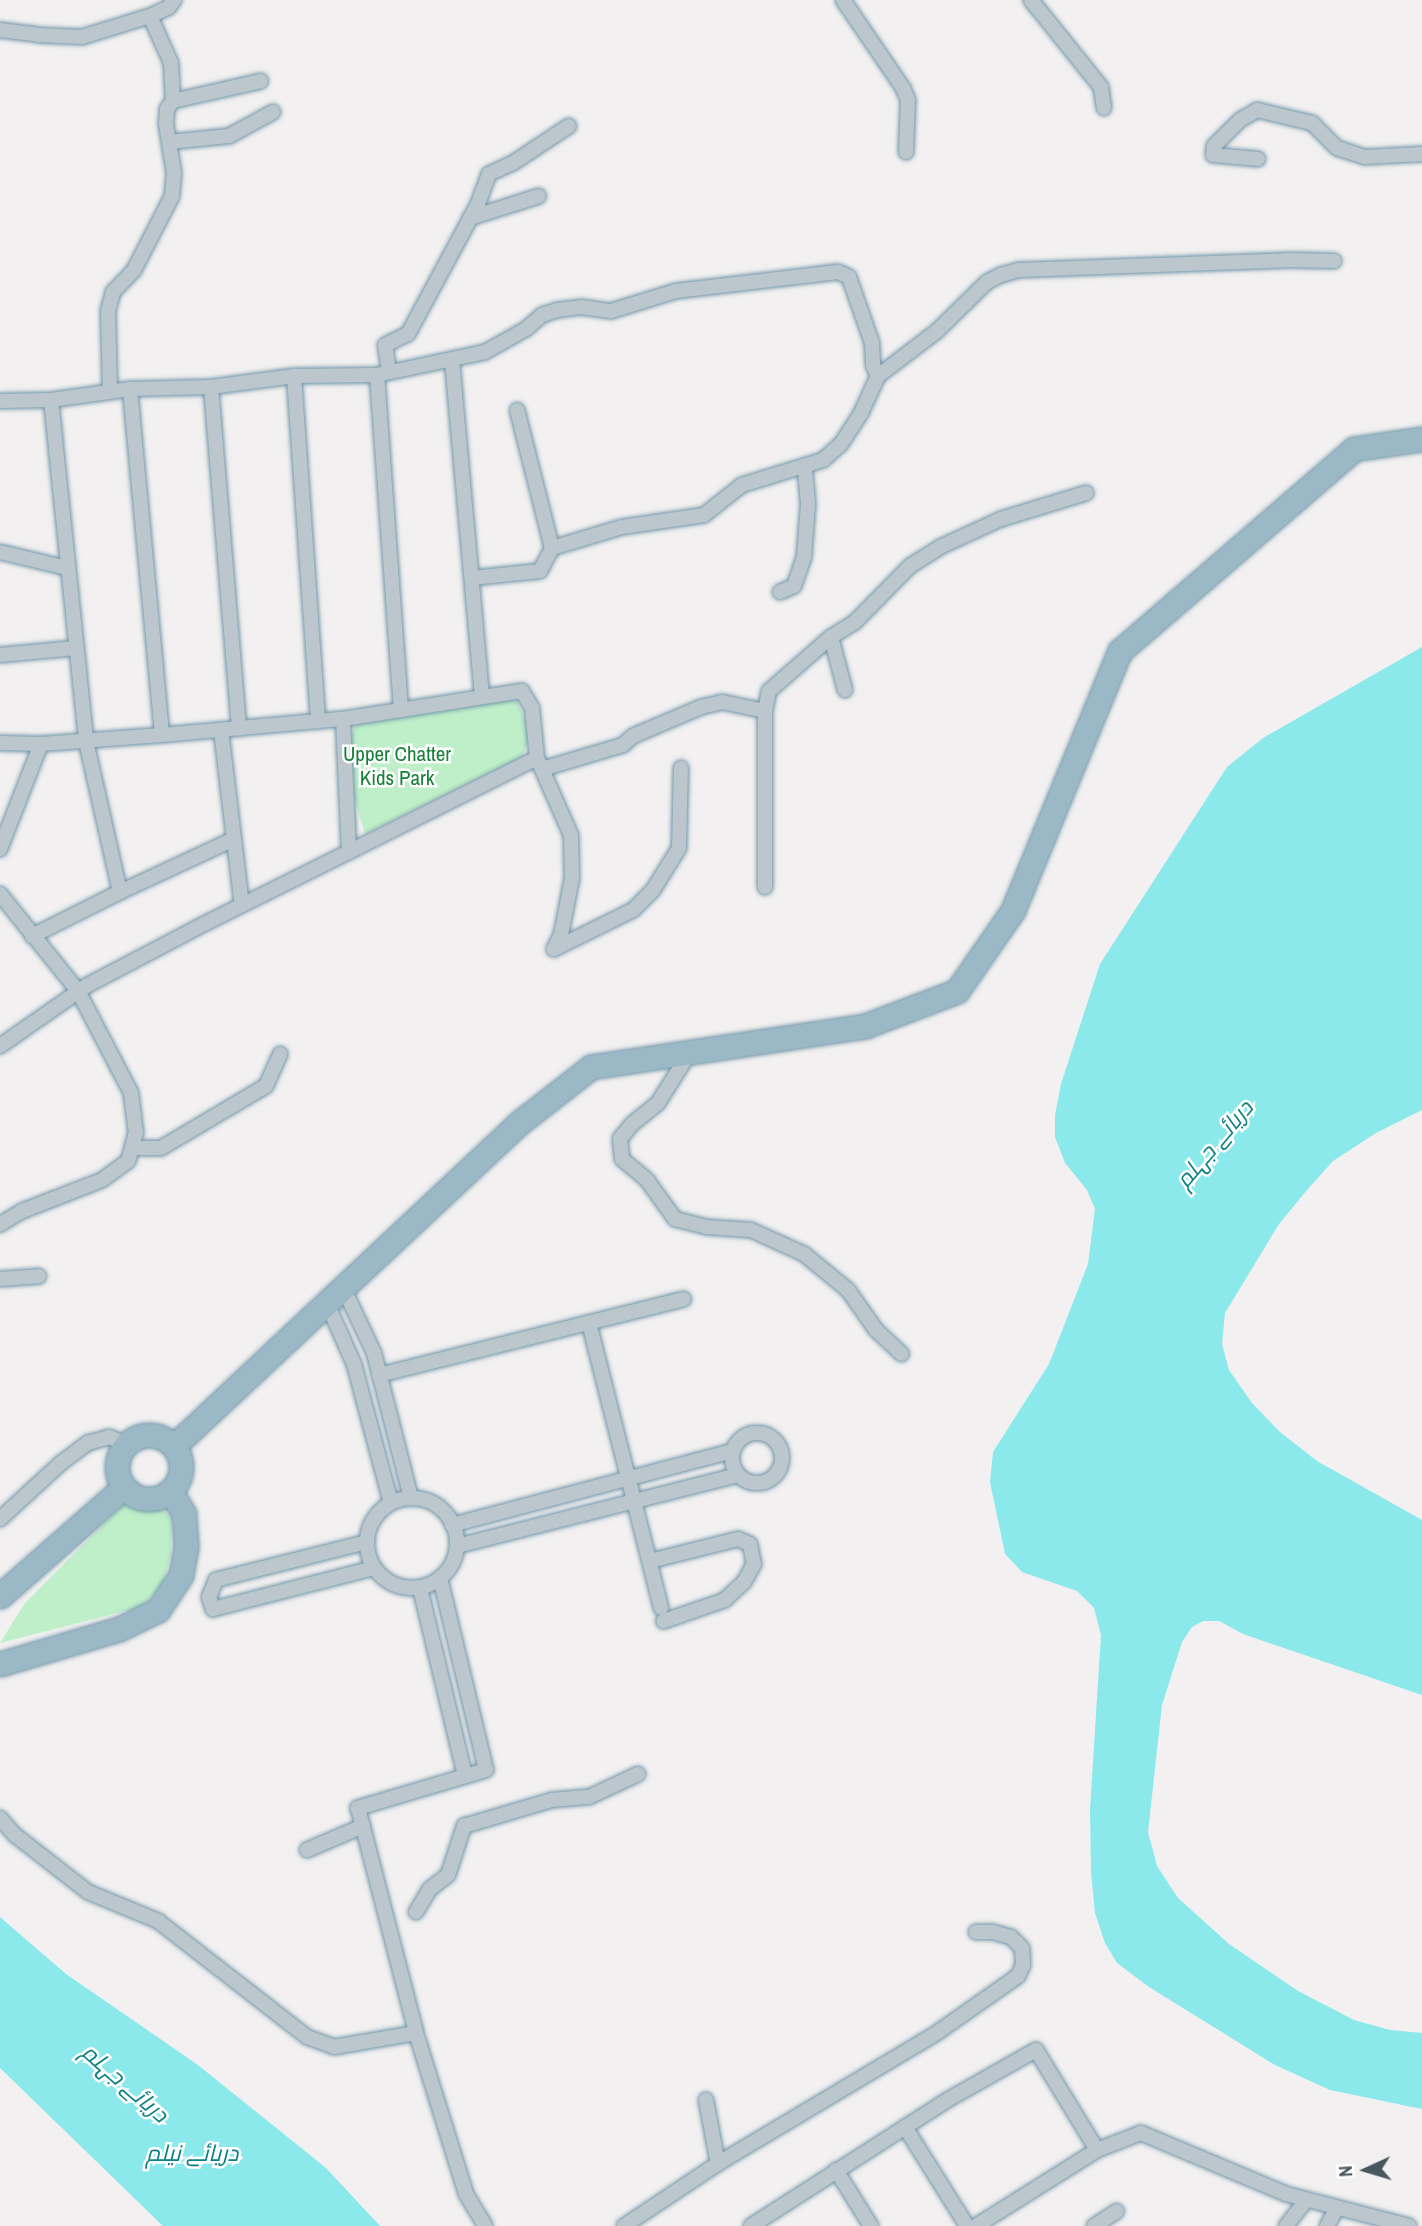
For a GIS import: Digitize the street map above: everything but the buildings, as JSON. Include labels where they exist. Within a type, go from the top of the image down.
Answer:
[{"type":"highway","points":[[174,1446],[334,1293],[519,1124],[591,1067],[865,1026],[957,991],[1013,910],[1121,651],[1354,449],[1422,439]]},
{"type":"highway","points":[[156,1435],[174,1446],[181,1466],[180,1476],[170,1491],[158,1498],[147,1499],[137,1497],[124,1487],[117,1474],[116,1463],[126,1444],[135,1437],[156,1435]]},
{"type":"highway","points":[[3,1593],[124,1487]]},
{"type":"highway","points":[[0,1664],[119,1629],[158,1610],[181,1575],[186,1546],[184,1514],[170,1491]]},
{"type":"street","points":[[0,30],[82,37],[150,16],[169,7],[173,0]]},
{"type":"street","points":[[843,0],[908,100],[906,152]]},
{"type":"street","points":[[1031,0],[1101,87],[1104,108]]},
{"type":"street","points":[[110,392],[108,311],[113,292],[134,270],[172,196],[174,173],[167,110],[173,100],[171,63],[150,16]]},
{"type":"street","points":[[173,100],[261,81]]},
{"type":"street","points":[[1258,159],[1213,155],[1214,146],[1240,120],[1257,110],[1312,123],[1338,148],[1365,157],[1422,154]]},
{"type":"street","points":[[169,142],[229,136],[274,112]]},
{"type":"street","points":[[401,710],[383,374],[385,345],[408,334],[470,218],[489,174],[513,163],[569,126]]},
{"type":"street","points":[[470,218],[539,196]]},
{"type":"street","points":[[552,548],[622,527],[704,514],[742,485],[822,460],[841,444],[861,413],[878,376],[937,331],[987,282],[1019,270],[1288,260],[1334,261]]},
{"type":"street","points":[[0,401],[51,400],[130,389],[211,387],[294,376],[383,374],[485,352],[526,329],[541,315],[557,310],[581,307],[611,311],[676,291],[838,272],[849,276],[872,343],[873,365],[878,376]]},
{"type":"street","points":[[452,360],[482,697]]},
{"type":"street","points":[[294,376],[318,721]]},
{"type":"street","points":[[211,387],[239,729]]},
{"type":"street","points":[[130,389],[162,735]]},
{"type":"street","points":[[51,400],[86,741],[120,892]]},
{"type":"street","points":[[472,578],[540,571],[552,548],[517,410]]},
{"type":"street","points":[[780,592],[794,586],[804,557],[808,505],[805,466]]},
{"type":"street","points":[[765,887],[765,711],[769,691],[831,637],[855,622],[910,566],[940,547],[1001,519],[1086,493]]},
{"type":"street","points":[[0,552],[67,568]]},
{"type":"street","points":[[831,637],[845,690]]},
{"type":"street","points":[[0,655],[76,648]]},
{"type":"street","points":[[0,743],[86,741],[343,719],[522,691],[531,708],[539,764],[571,835],[572,878],[561,935],[554,949],[633,910],[653,890],[679,848],[681,768]]},
{"type":"street","points":[[0,1046],[78,991],[242,905],[539,764],[623,745],[633,736],[701,707],[722,702],[765,711]]},
{"type":"street","points":[[343,719],[349,852]]},
{"type":"street","points":[[221,730],[232,840],[242,905]]},
{"type":"street","points":[[0,849],[41,744]]},
{"type":"street","points":[[32,936],[232,840]]},
{"type":"street","points":[[0,894],[78,991],[131,1093],[136,1132],[128,1161],[102,1181],[22,1211],[0,1224]]},
{"type":"street","points":[[690,1052],[658,1103],[632,1124],[620,1139],[622,1159],[647,1180],[675,1219],[706,1227],[751,1230],[804,1254],[848,1290],[876,1331],[902,1354]]},
{"type":"street","points":[[132,1148],[161,1148],[266,1086],[280,1054]]},
{"type":"street","points":[[2,1283],[38,1276]]},
{"type":"street","points":[[334,1293],[374,1353],[411,1498]]},
{"type":"street","points":[[334,1293],[391,1503]]},
{"type":"street","points":[[379,1376],[684,1299]]},
{"type":"street","points":[[589,1323],[663,1614],[725,1600],[744,1582],[754,1564],[750,1544],[738,1539],[650,1560]]},
{"type":"street","points":[[756,1433],[772,1438],[781,1451],[781,1468],[769,1481],[752,1484],[737,1475],[733,1467],[732,1451],[741,1438],[756,1433]]},
{"type":"street","points":[[0,1519],[61,1463],[88,1443],[109,1437],[126,1444]]},
{"type":"street","points":[[452,1525],[732,1451]]},
{"type":"street","points":[[457,1546],[737,1475]]},
{"type":"street","points":[[411,1498],[439,1507],[452,1525],[457,1546],[454,1560],[440,1578],[420,1588],[391,1584],[374,1568],[367,1542],[373,1519],[391,1503],[411,1498]]},
{"type":"street","points":[[367,1542],[216,1580],[209,1598],[213,1609],[374,1568]]},
{"type":"street","points":[[440,1578],[486,1770],[358,1808],[416,2033],[466,2194],[485,2226]]},
{"type":"street","points":[[420,1588],[465,1775]]},
{"type":"street","points":[[416,1912],[430,1889],[449,1875],[464,1826],[552,1800],[589,1797],[638,1774]]},
{"type":"street","points":[[0,1818],[15,1835],[88,1892],[159,1921],[307,2037],[334,2047],[416,2033]]},
{"type":"street","points":[[307,1850],[363,1826]]},
{"type":"street","points":[[624,2226],[718,2164],[938,2032],[1018,1976],[1023,1965],[1023,1948],[1011,1937],[992,1932],[976,1932]]},
{"type":"street","points":[[751,2226],[768,2221],[835,2170],[1036,2050],[1097,2150]]},
{"type":"street","points":[[706,2100],[718,2164]]},
{"type":"street","points":[[905,2127],[967,2226]]},
{"type":"street","points":[[976,2226],[1097,2150],[1141,2133],[1286,2194],[1409,2226]]},
{"type":"street","points":[[835,2170],[871,2226]]},
{"type":"street","points":[[1286,2226],[1306,2200]]},
{"type":"street","points":[[1326,2226],[1338,2208]]},
{"type":"street","points":[[1094,2226],[1117,2211]]},
{"type":"green space","name":"Upper Chatter Kids Park","points":[[516,699],[527,724],[528,743],[523,756],[365,834],[349,781],[351,735],[356,725]]},
{"type":"green space","points":[[141,1487],[171,1518],[171,1554],[162,1587],[141,1607],[0,1643],[25,1603]]},
{"type":"water","name":"دریائے جہلم","points":[[1422,647],[1422,1110],[1376,1133],[1333,1161],[1307,1190],[1279,1224],[1225,1313],[1222,1344],[1229,1370],[1252,1403],[1280,1432],[1317,1461],[1422,1520],[1422,1695],[1243,1634],[1219,1621],[1203,1621],[1192,1627],[1182,1642],[1162,1705],[1148,1832],[1157,1866],[1178,1898],[1229,1944],[1298,1991],[1354,2020],[1390,2030],[1422,2033],[1422,2109],[1330,2090],[1275,2065],[1149,1987],[1117,1963],[1105,1943],[1095,1913],[1091,1872],[1090,1809],[1101,1635],[1094,1608],[1077,1591],[1022,1572],[1005,1554],[990,1482],[993,1452],[1049,1364],[1088,1264],[1095,1209],[1087,1190],[1065,1163],[1055,1137],[1055,1115],[1061,1084],[1100,964],[1227,767],[1263,738]]},
{"type":"water","name":"دریائے نیلم","points":[[0,1917],[66,1974],[198,2065],[326,2168],[380,2226],[163,2226],[0,2068]]}]
